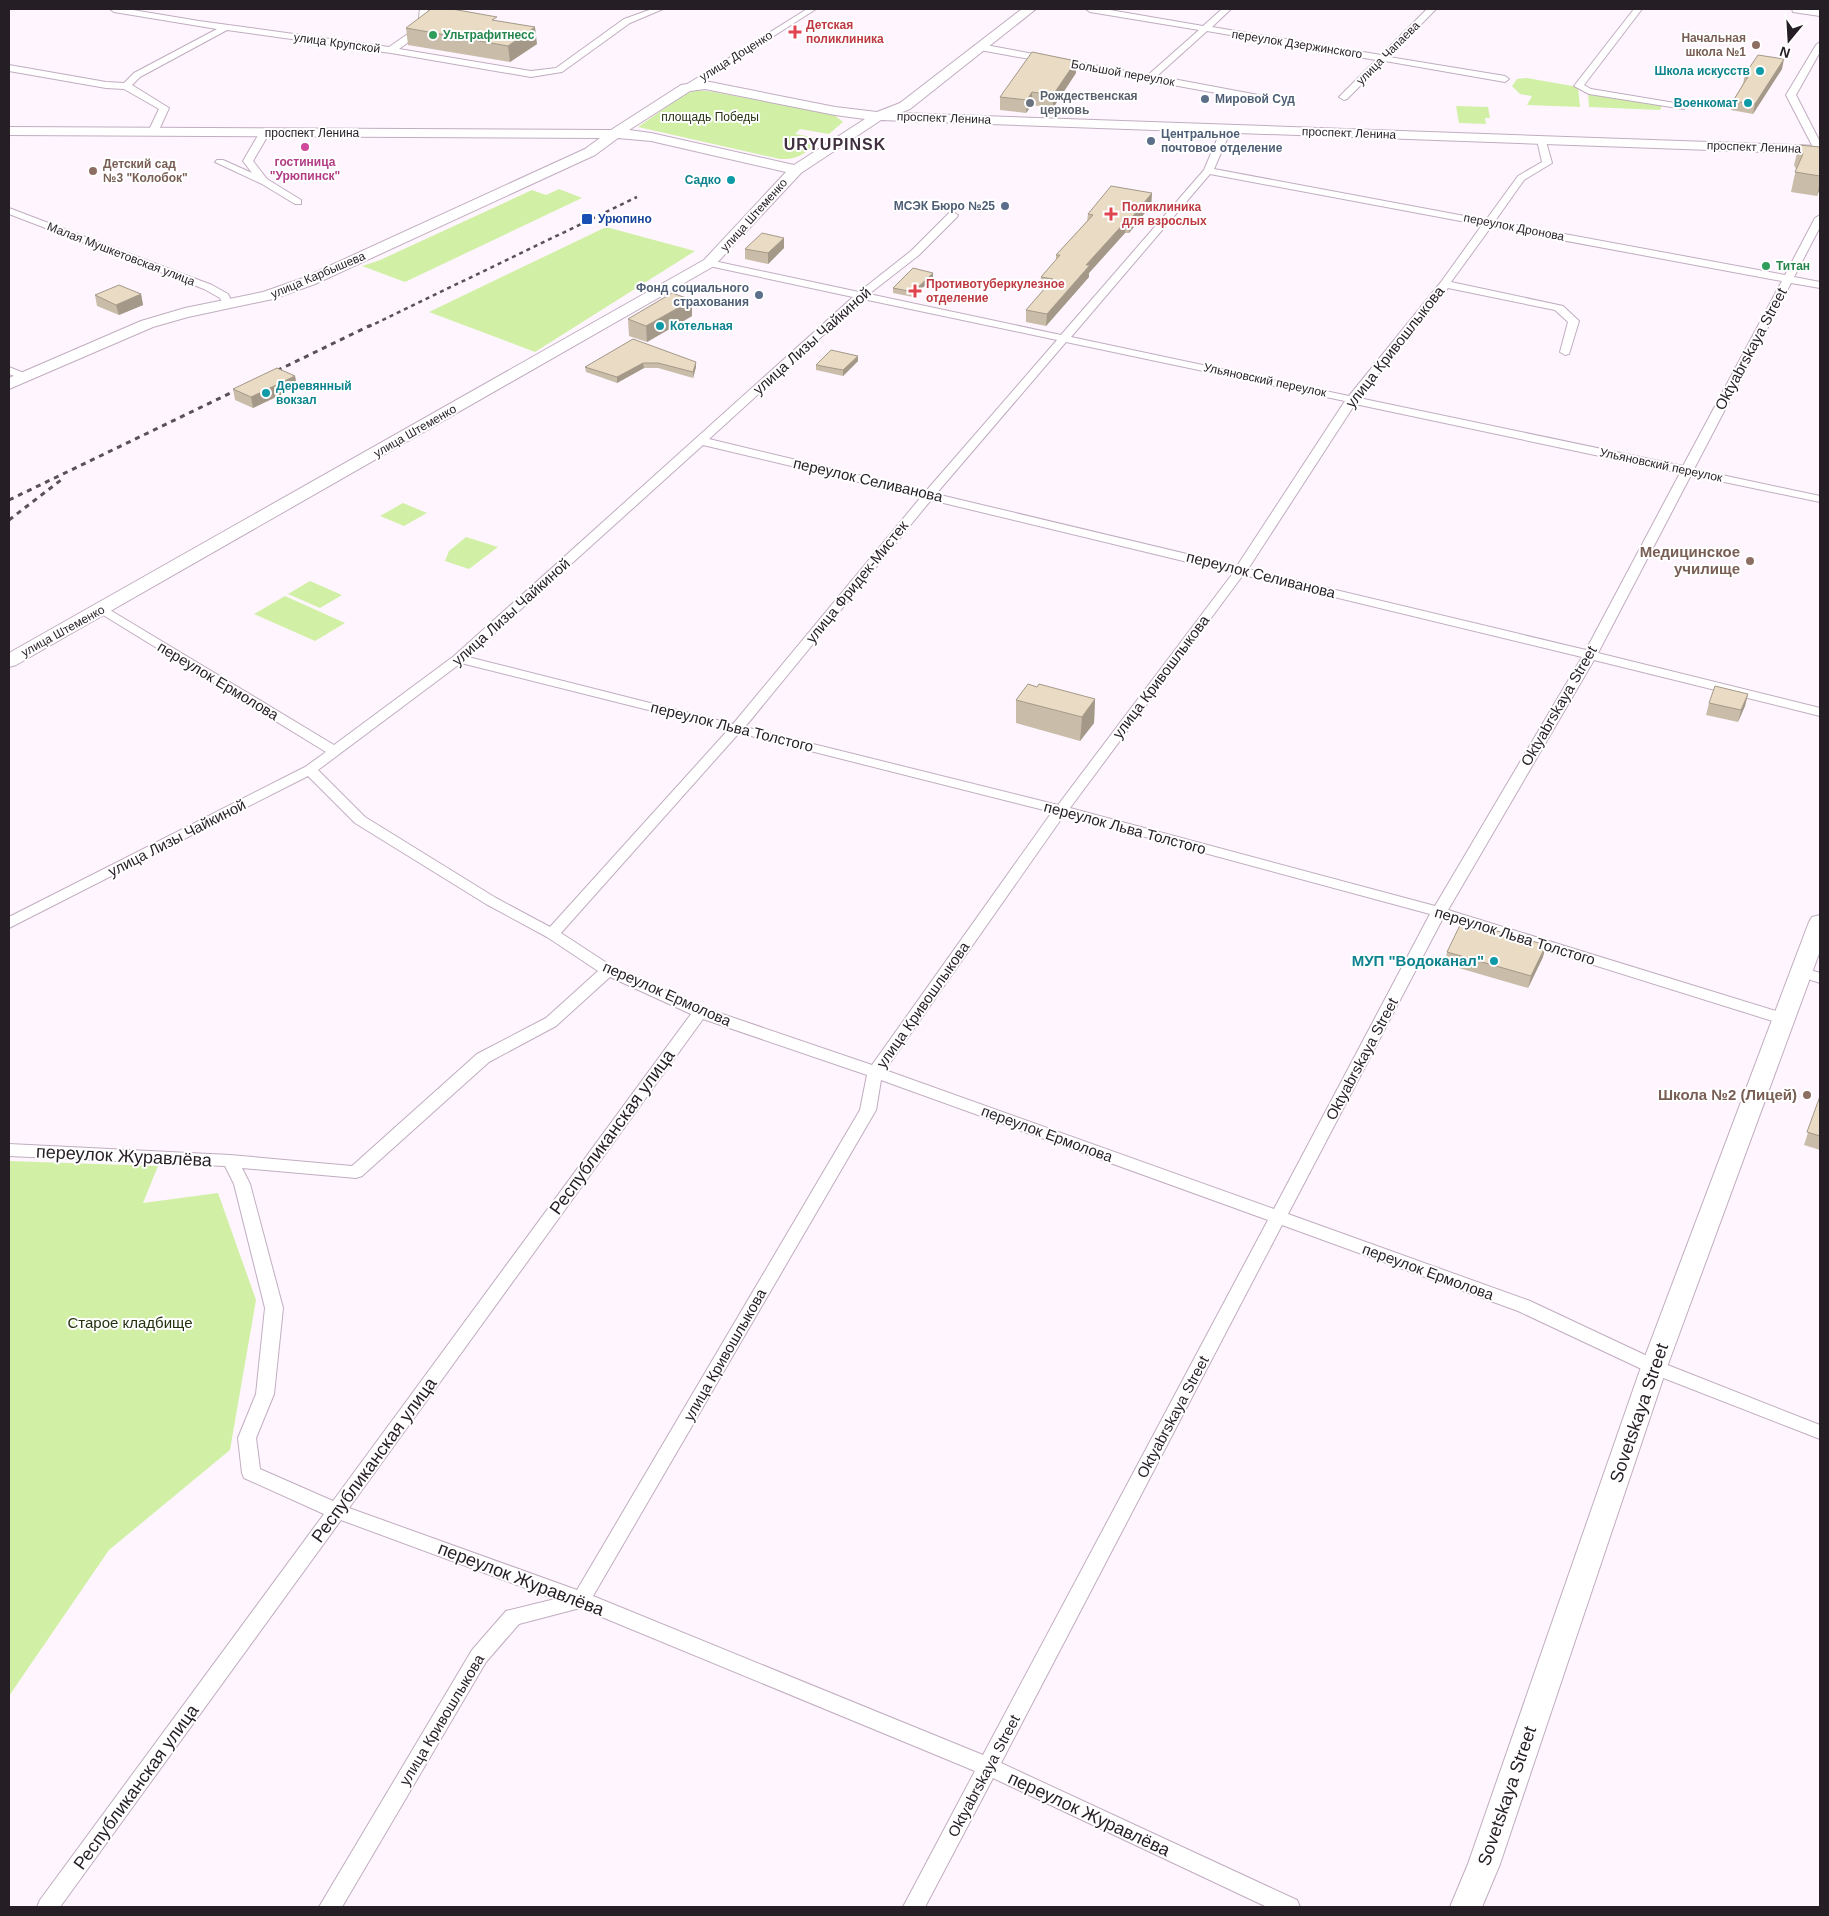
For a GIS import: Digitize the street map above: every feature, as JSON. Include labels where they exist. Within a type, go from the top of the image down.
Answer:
[{"type":"main road","points":[[616,134],[651,137],[796,170],[878,116],[905,106],[1030,9]]},
{"type":"main road","points":[[1798,9],[1820,12]]},
{"type":"main road","points":[[616,134],[629,123],[686,88],[705,85],[835,111],[878,116]]},
{"type":"main road","name":"проспект Ленина","points":[[878,116],[1820,150]]},
{"type":"main road","name":"проспект Ленина","points":[[9,131],[616,134]]},
{"type":"main road","name":"улица Карбышева","points":[[9,384],[147,324],[185,313],[267,296],[309,281],[590,152],[616,134]]},
{"type":"main road","name":"улица Штеменко","points":[[9,661],[709,263],[796,170]]},
{"type":"main road","name":"Sovetskaya Street","points":[[1466,1907],[1484,1864],[1654,1366],[1784,1019],[1811,975],[1820,922]]},
{"type":"street","name":"улица Крупской","points":[[114,9],[225,28],[391,50],[531,74],[559,70],[628,21],[659,9]]},
{"type":"street","points":[[391,50],[422,28],[424,9]]},
{"type":"street","name":"улица Доценко","points":[[686,88],[812,9]]},
{"type":"street","name":"переулок Дзержинского","points":[[1090,9],[1505,79]]},
{"type":"street","points":[[1151,77],[1227,9]]},
{"type":"street","name":"улица Чапаева","points":[[1344,97],[1432,9]]},
{"type":"street","points":[[1638,9],[1579,86],[1589,91],[1681,107]]},
{"type":"street","points":[[126,86],[137,75],[225,28]]},
{"type":"street","points":[[1820,46],[1791,96],[1820,150]]},
{"type":"street","name":"Большой переулок","points":[[980,47],[1266,99]]},
{"type":"street","points":[[9,68],[106,85],[126,86],[164,108],[153,132]]},
{"type":"street","name":"улица Фридек-Мистек","points":[[552,934],[737,728],[929,495],[1208,171],[1223,138],[1224,129]]},
{"type":"street","points":[[265,132],[248,161],[265,182]]},
{"type":"street","name":"улица Кривошлыкова","points":[[330,1907],[479,1656],[513,1617],[581,1600],[868,1110],[875,1072],[1061,810],[1241,570],[1352,399],[1445,284],[1521,178],[1546,162],[1542,140]]},
{"type":"street","points":[[220,162],[265,182],[298,202]]},
{"type":"street","name":"переулок Дронова","points":[[1208,171],[1820,285]]},
{"type":"street","name":"Малая Мушкетовская улица","points":[[9,212],[208,287],[224,296],[228,304]]},
{"type":"street","name":"улица Лизы Чайкиной","points":[[9,923],[310,770],[336,752],[459,659],[702,441],[861,295],[915,253],[952,216]]},
{"type":"street","name":"Oktyabrskaya Street","points":[[914,1907],[1439,912],[1590,655],[1820,218]]},
{"type":"street","name":"Ульяновский переулок","points":[[709,263],[1820,499]]},
{"type":"street","points":[[1445,284],[1559,308],[1574,321],[1566,352]]},
{"type":"street","points":[[9,370],[25,377]]},
{"type":"street","name":"переулок Селиванова","points":[[702,441],[1241,570],[1820,712]]},
{"type":"street","name":"переулок Ермолова","points":[[101,610],[336,752]]},
{"type":"street","name":"переулок Льва Толстого","points":[[459,659],[1061,810],[1439,912],[1784,1019]]},
{"type":"street","name":"переулок Ермолова","points":[[310,770],[360,820],[491,901],[552,934],[608,970],[700,1012],[875,1072],[1524,1306],[1654,1366],[1820,1432]]},
{"type":"street","points":[[230,1161],[356,1172],[483,1058],[551,1022],[608,970]]},
{"type":"street","name":"Республиканская улица","points":[[48,1907],[700,1012]]},
{"type":"street","name":"переулок Журавлёва","points":[[9,1150],[230,1161],[242,1184],[274,1308],[265,1394],[248,1438],[251,1473],[337,1511],[581,1600],[989,1767],[1288,1907]]},
{"type":"green space","points":[[1527,78],[1578,87],[1580,107],[1527,105],[1532,96],[1520,94],[1512,86],[1517,79]]},
{"type":"green space","name":"площадь Победы","points":[[698,90],[833,114],[843,122],[829,134],[800,129],[795,134],[822,139],[803,154],[787,159],[638,127],[685,94]]},
{"type":"green space","points":[[1588,93],[1662,106],[1660,110],[1589,107]]},
{"type":"green space","points":[[1456,106],[1488,107],[1490,118],[1485,118],[1486,124],[1459,123]]},
{"type":"green space","points":[[559,189],[582,198],[405,282],[362,266],[380,260],[532,190],[546,195]]},
{"type":"green space","points":[[606,227],[695,251],[535,352],[429,312]]},
{"type":"green space","points":[[403,503],[427,513],[404,526],[380,516]]},
{"type":"green space","points":[[466,537],[498,547],[469,569],[445,561],[449,551]]},
{"type":"green space","points":[[310,581],[342,595],[320,608],[288,594]]},
{"type":"green space","points":[[285,596],[345,623],[315,641],[254,614]]},
{"type":"green space","name":"Старое кладбище","points":[[9,1161],[158,1166],[143,1203],[218,1193],[256,1300],[230,1450],[109,1550],[9,1696]]},
{"type":"building","points":[[431,9],[452,9],[497,17],[492,20],[535,27],[508,46],[406,28]]},
{"type":"building","points":[[1032,52],[1076,61],[1053,95],[1032,92],[1027,100],[1000,97]]},
{"type":"building","points":[[1758,55],[1784,59],[1755,104],[1733,101],[1749,75],[1745,74]]},
{"type":"building","points":[[1799,145],[1820,147],[1820,176],[1795,172],[1803,154]]},
{"type":"building","points":[[1111,186],[1152,193],[1129,221],[1126,221],[1086,265],[1090,265],[1047,314],[1026,310],[1053,279],[1041,277],[1060,255],[1056,255],[1093,215],[1088,214]]},
{"type":"building","points":[[762,233],[784,238],[768,253],[745,249]]},
{"type":"building","points":[[913,268],[933,273],[913,292],[893,288]]},
{"type":"building","points":[[119,285],[141,294],[116,305],[95,295]]},
{"type":"building","points":[[672,293],[692,300],[646,326],[628,319]]},
{"type":"building","points":[[633,339],[696,362],[693,372],[658,363],[643,363],[617,377],[585,367]]},
{"type":"building","points":[[831,350],[858,356],[843,370],[816,365]]},
{"type":"building","points":[[277,368],[295,376],[251,397],[233,389]]},
{"type":"building","points":[[1028,684],[1037,687],[1039,684],[1095,699],[1082,717],[1016,700]]},
{"type":"building","points":[[1715,686],[1748,694],[1741,710],[1709,703]]},
{"type":"building","name":"МУП \"Водоканал\"","points":[[1462,921],[1546,945],[1531,976],[1447,952]]},
{"type":"building","points":[[1820,1096],[1820,1136],[1807,1132]]},
{"type":"railway","points":[[368,327],[637,197]]},
{"type":"railway","points":[[268,375],[371,325]]},
{"type":"railway","points":[[9,500],[245,386]]},
{"type":"railway","points":[[9,520],[61,480]]},
{"type":"place","name":"Детская поликлиника","points":[[795,32]]},
{"type":"place","name":"Ультрафитнесс","points":[[433,35]]},
{"type":"place","name":"Начальная школа №1","points":[[1756,45]]},
{"type":"place","name":"Школа искусств","points":[[1760,71]]},
{"type":"place","name":"Мировой Суд","points":[[1205,99]]},
{"type":"place","name":"Рождественская церковь","points":[[1030,103]]},
{"type":"place","name":"Военкомат","points":[[1748,103]]},
{"type":"place","name":"Центральное почтовое отделение","points":[[1151,141]]},
{"type":"place","name":"гостиница \"Урюпинск\"","points":[[305,147]]},
{"type":"place","name":"Детский сад №3 \"Колобок\"","points":[[93,171]]},
{"type":"place","name":"Садко","points":[[731,180]]},
{"type":"place","name":"МСЭК Бюро №25","points":[[1005,206]]},
{"type":"place","name":"Поликлиника для взрослых","points":[[1111,214]]},
{"type":"place","name":"Урюпино","points":[[587,219]]},
{"type":"place","name":"Титан","points":[[1766,266]]},
{"type":"place","name":"Противотуберкулезное отделение","points":[[915,291]]},
{"type":"place","name":"Фонд социального страхования","points":[[759,295]]},
{"type":"place","name":"Котельная","points":[[660,326]]},
{"type":"place","name":"Деревянный вокзал","points":[[266,393]]},
{"type":"place","name":"Медицинское училище","points":[[1750,561]]},
{"type":"place","name":"МУП \"Водоканал\"","points":[[1494,961]]},
{"type":"place","name":"Школа №2 (Лицей)","points":[[1807,1095]]},
{"type":"district","name":"URYUPINSK","points":[[835,144]]}]
